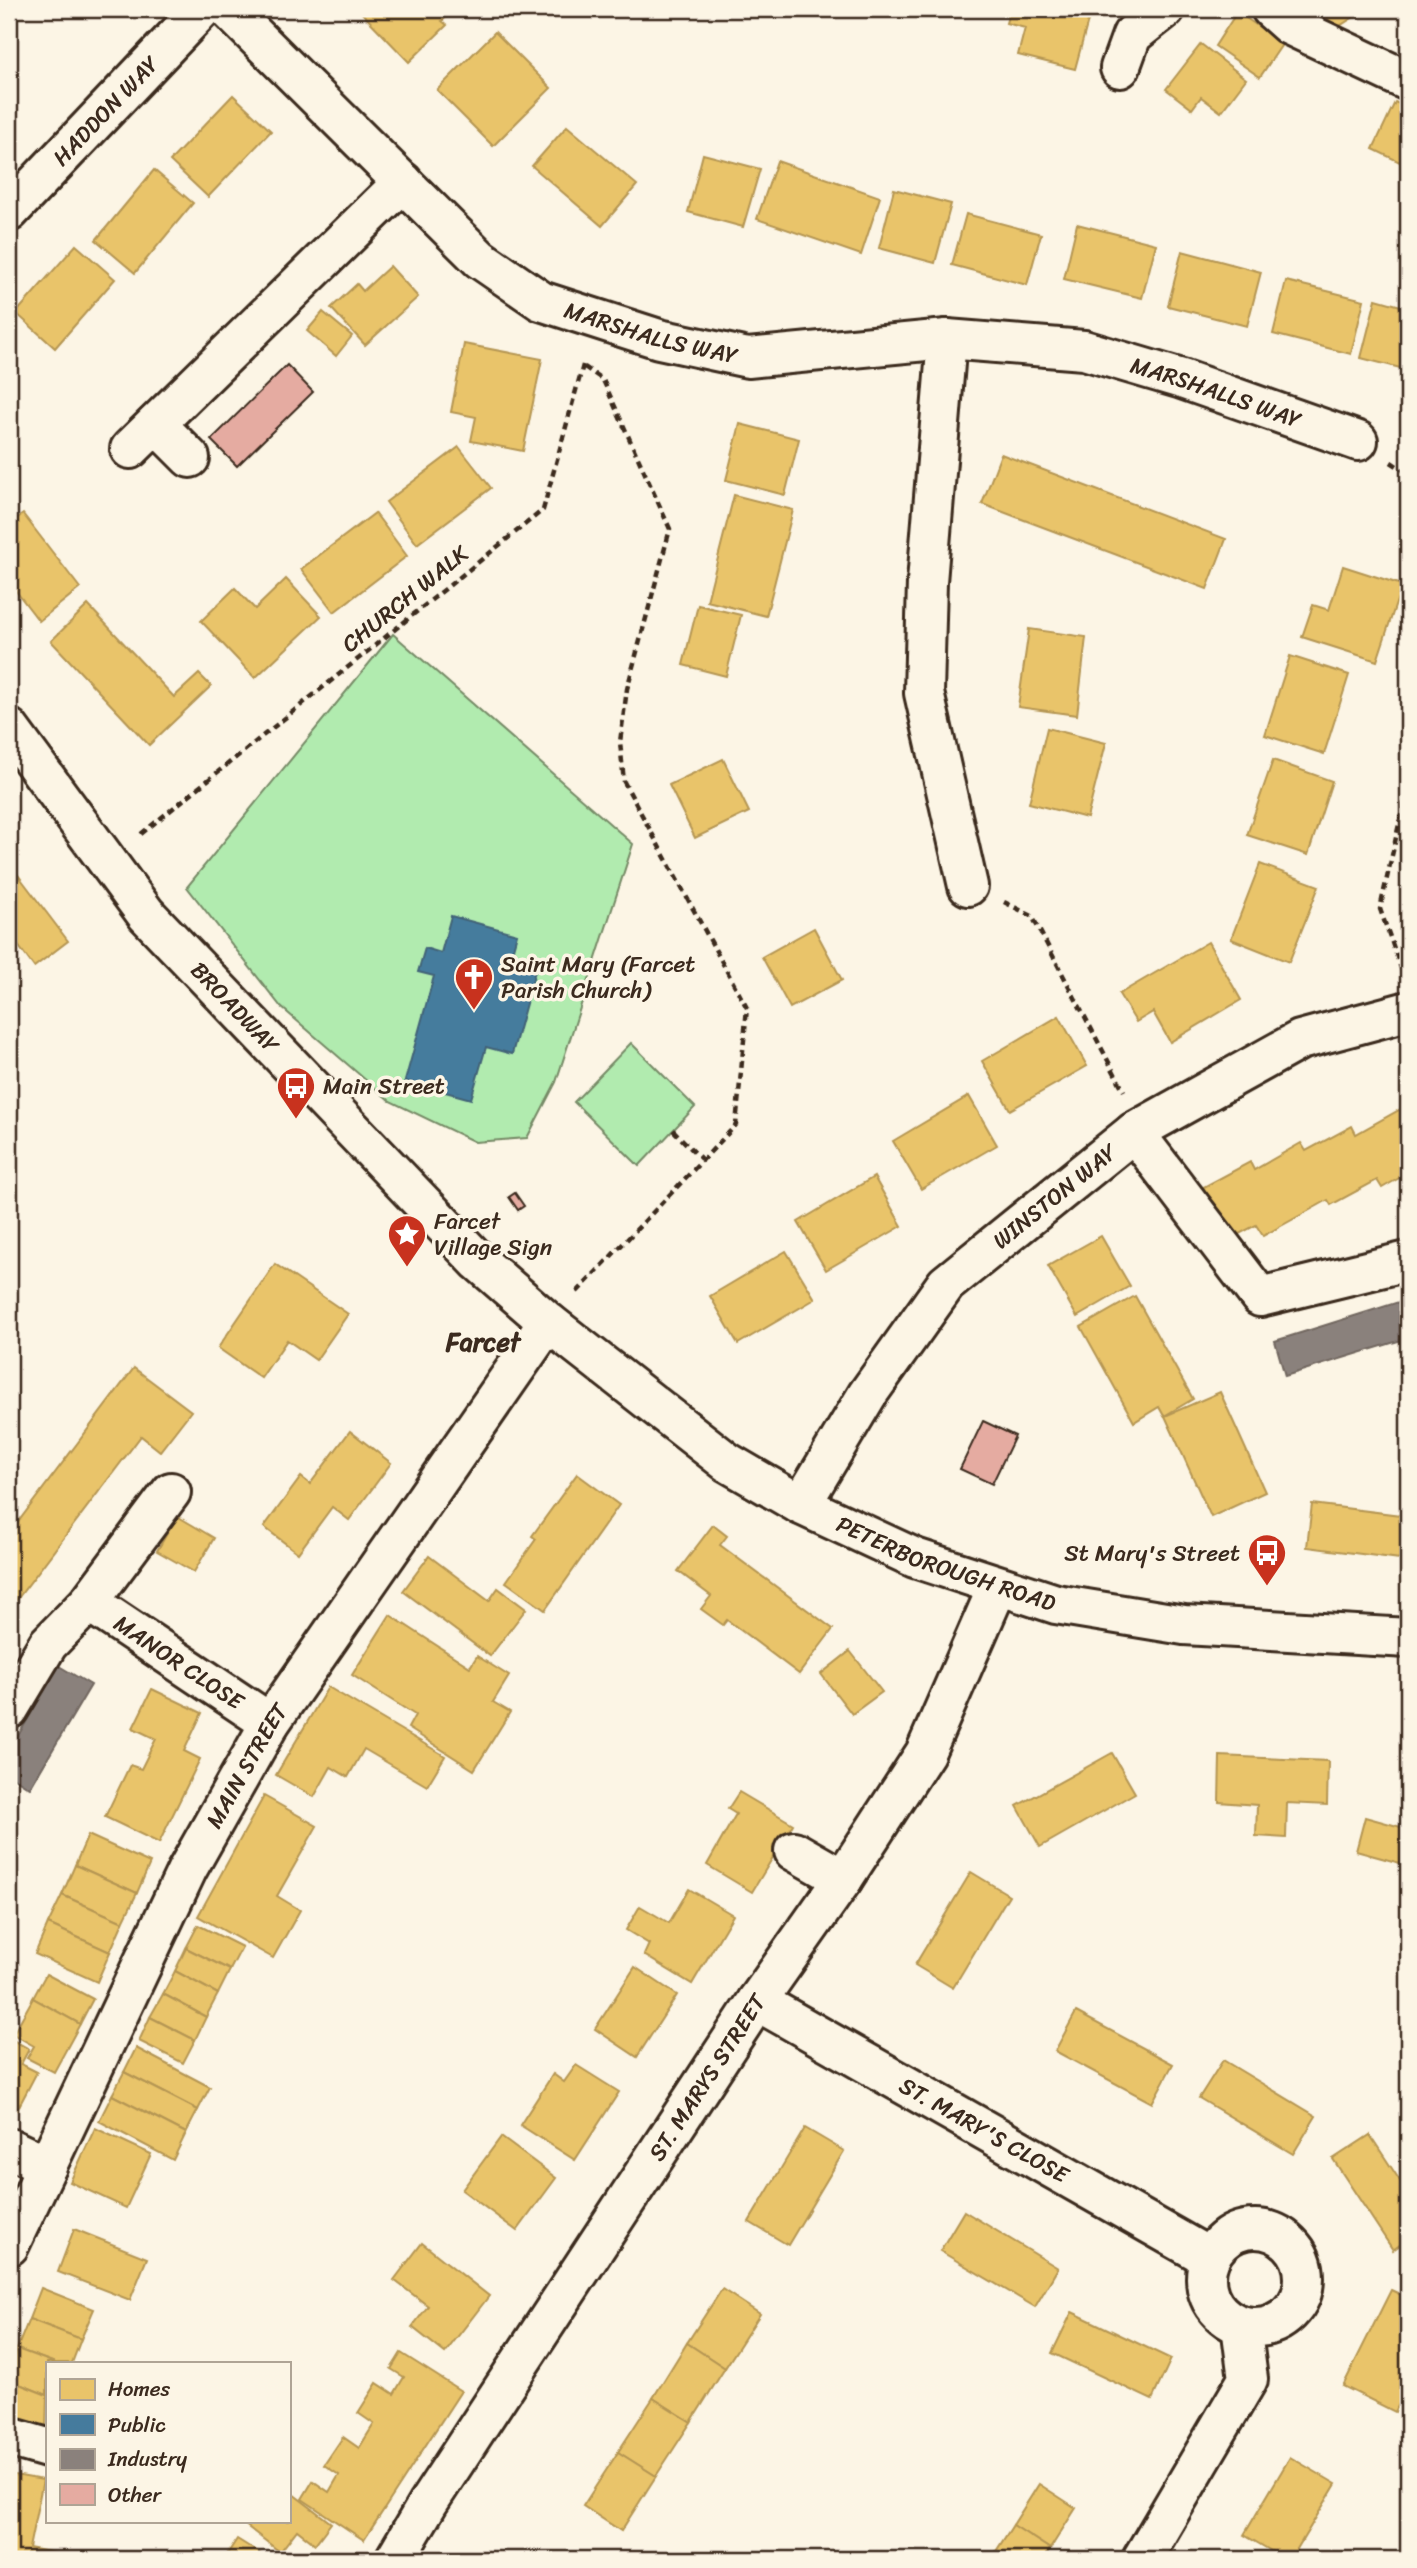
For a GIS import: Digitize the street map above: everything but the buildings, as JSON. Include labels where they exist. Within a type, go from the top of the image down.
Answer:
[{"type":"street","name":"HADDON WAY","points":[[9,212],[202,9]]},
{"type":"street","name":"MARSHALLS WAY","points":[[228,9],[480,259],[541,301],[659,339],[748,358],[947,338],[1084,350],[1182,379],[1358,441]]},
{"type":"street","points":[[1120,68],[1132,35],[1165,9]]},
{"type":"street","points":[[1271,9],[1289,25],[1408,81]]},
{"type":"street","points":[[190,458],[143,437],[403,182]]},
{"type":"street","points":[[947,338],[927,582],[924,693],[968,886]]},
{"type":"street","name":"BROADWAY","points":[[9,728],[146,914],[479,1262],[559,1310]]},
{"type":"street","name":"WINSTON WAY","points":[[801,1505],[867,1395],[946,1284],[1138,1129],[1300,1040],[1407,1000]]},
{"type":"street","points":[[1138,1129],[1260,1297],[1408,1261]]},
{"type":"street","name":"PETERBOROUGH ROAD","points":[[559,1310],[727,1462],[801,1505],[915,1558],[1056,1604],[1184,1625],[1408,1637]]},
{"type":"street","name":"MAIN STREET","points":[[9,2246],[187,1870],[270,1723],[559,1310]]},
{"type":"street","name":"MANOR CLOSE","points":[[9,1709],[48,1644],[89,1602],[171,1492]]},
{"type":"street","name":"ST. MARYS STREET","points":[[395,2559],[428,2503],[757,2001],[843,1879],[925,1753],[998,1586]]},
{"type":"street","name":"MANOR CLOSE","points":[[89,1602],[270,1723]]},
{"type":"street","points":[[794,1851],[843,1879]]},
{"type":"street","name":"ST. MARY'S CLOSE","points":[[757,2001],[1210,2258]]},
{"type":"street","points":[[9,2148],[47,2166]]},
{"type":"street","points":[[1247,2229],[1263,2229],[1278,2234],[1291,2244],[1300,2257],[1304,2273],[1303,2289],[1297,2304],[1286,2316],[1272,2324],[1256,2327],[1241,2325],[1226,2317],[1214,2305],[1207,2290],[1206,2274],[1210,2258],[1218,2244],[1231,2234],[1247,2229]]},
{"type":"street","points":[[1142,2559],[1248,2379],[1241,2325]]},
{"type":"street","points":[[9,2437],[46,2448]]},
{"type":"path","name":"CHURCH WALK","points":[[134,839],[543,510],[595,319]]},
{"type":"path","points":[[559,1310],[736,1125],[747,1008],[624,782],[620,742],[627,689],[670,529],[603,380],[583,366]]},
{"type":"path","points":[[1407,1000],[1380,909],[1408,784]]},
{"type":"path","points":[[968,886],[1032,916],[1138,1129]]},
{"type":"path","points":[[673,1130],[701,1159]]},
{"type":"green space","points":[[393,634],[633,844],[556,1082],[527,1138],[475,1142],[390,1101],[281,1007],[187,887]]},
{"type":"green space","points":[[631,1043],[695,1107],[639,1166],[574,1102]]},
{"type":"place","name":"Saint Mary (Farcet Parish Church)","points":[[474,1011]]},
{"type":"place","name":"Main Street","points":[[296,1120]]},
{"type":"place","name":"Farcet Village Sign","points":[[407,1268]]},
{"type":"place","name":"St Mary's Street","points":[[1267,1587]]},
{"type":"district","name":"Farcet","points":[[483,1342]]}]
